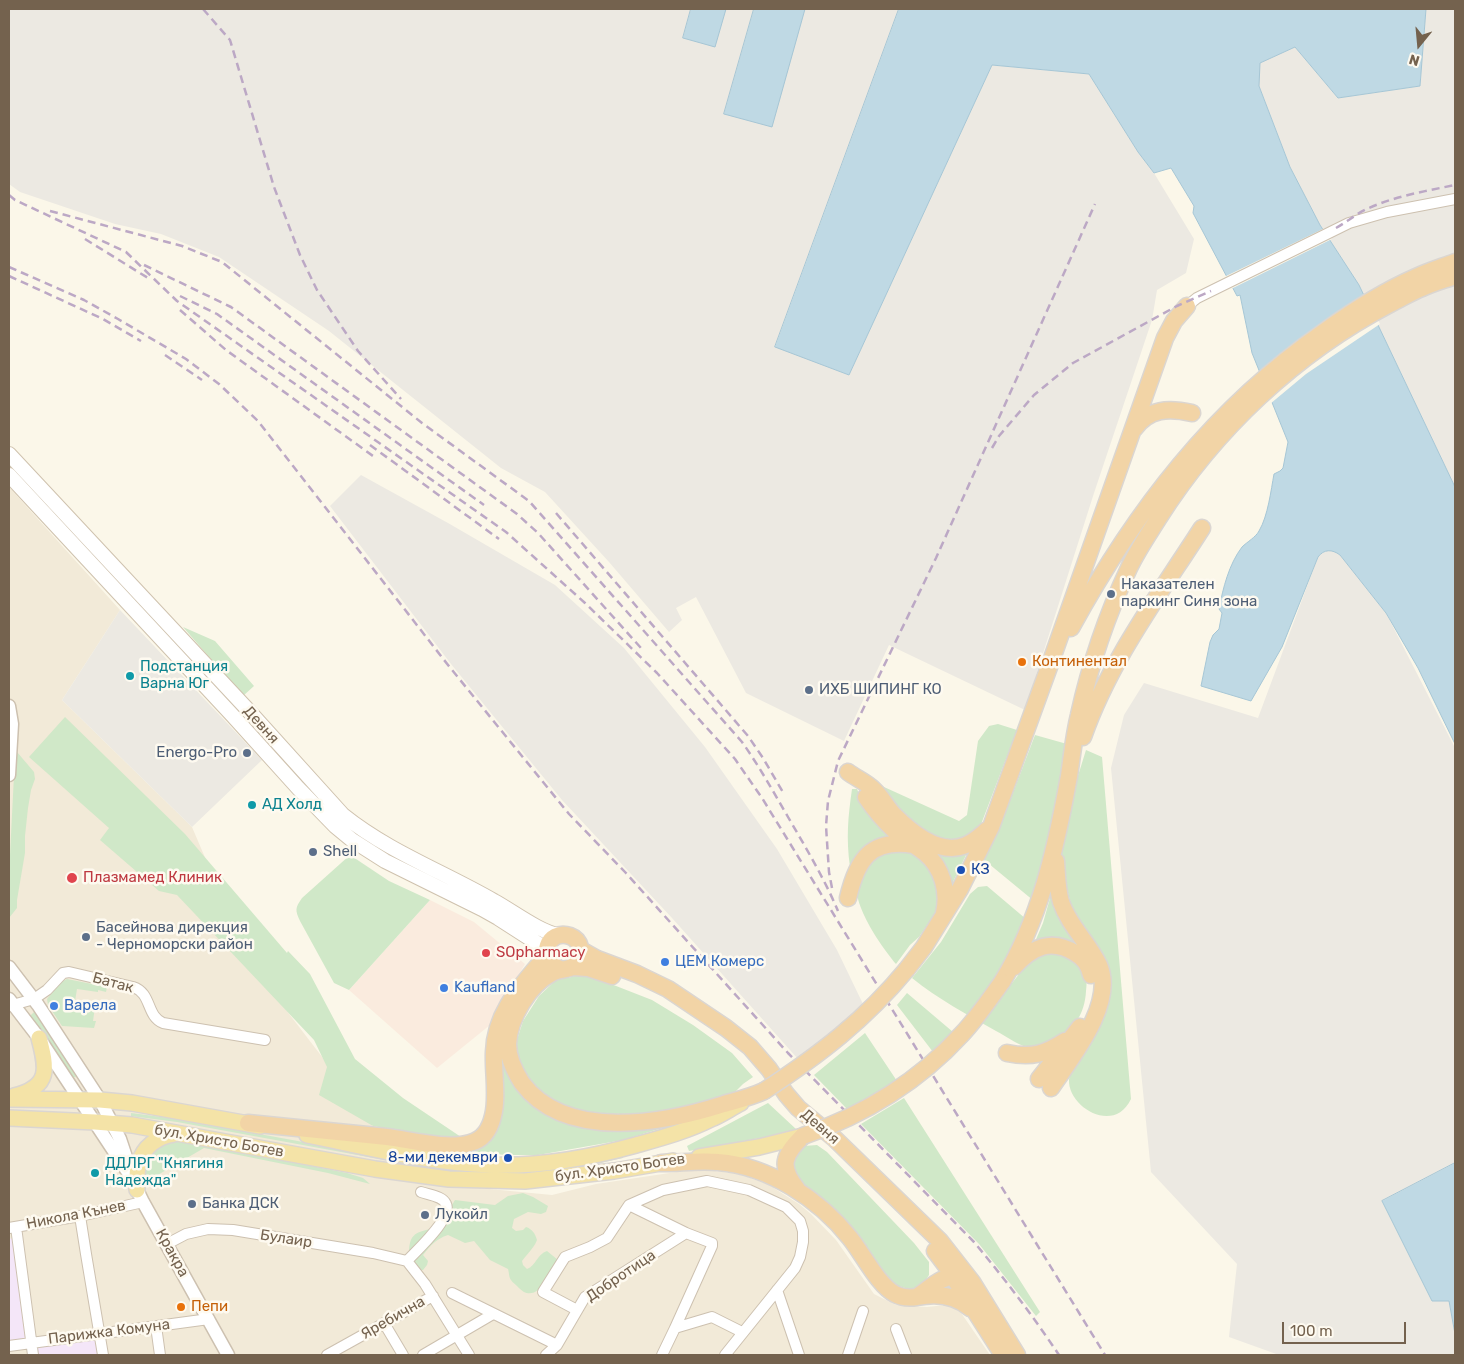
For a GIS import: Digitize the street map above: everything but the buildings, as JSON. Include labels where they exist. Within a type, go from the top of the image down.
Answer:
[{"type":"highway","points":[[1049,667],[1126,535],[1168,478],[1220,418],[1294,352],[1348,314],[1381,294],[1417,276],[1455,262]]},
{"type":"highway","points":[[1068,777],[1083,698],[1100,639],[1114,602],[1147,536],[1196,465],[1225,430],[1300,363],[1330,340],[1373,313],[1421,288],[1455,276]]},
{"type":"highway","points":[[1049,667],[1165,338],[1174,321],[1187,306]]},
{"type":"highway","points":[[1130,436],[1143,419],[1158,411],[1172,410],[1192,413]]},
{"type":"highway","points":[[1068,777],[1095,705],[1110,675],[1202,528]]},
{"type":"highway","name":"бул. Христо Ботев","points":[[760,1093],[798,1069],[840,1037],[888,992],[924,947],[942,920],[991,827],[1049,667]]},
{"type":"highway","points":[[942,920],[946,896],[942,877],[930,857],[894,830],[880,815],[854,776],[873,789],[895,816],[920,836],[937,845],[952,848],[966,845],[991,827]]},
{"type":"highway","name":"бул. Христо Ботев","points":[[803,1136],[830,1127],[859,1113],[899,1090],[926,1069],[963,1033],[1004,979],[1037,909],[1047,879],[1068,777]]},
{"type":"highway","points":[[848,898],[856,870],[865,857],[892,844],[914,846]]},
{"type":"highway","points":[[1004,979],[1022,958],[1041,947],[1049,945],[1064,947],[1083,958],[1090,970],[1091,1002],[1086,1016],[1045,1084],[1087,1034],[1100,1004],[1102,980],[1099,965],[1062,904],[1054,845]]},
{"type":"highway","points":[[248,1123],[444,1145],[462,1145],[475,1142],[489,1129],[494,1114],[495,1040],[502,1016],[514,994],[547,953],[553,938],[565,934],[578,942],[581,950],[579,960],[566,968],[549,974],[542,980],[522,1002],[509,1035],[508,1046],[512,1064],[520,1080],[532,1094],[549,1107],[582,1119],[630,1122],[669,1118],[715,1107],[760,1093]]},
{"type":"highway","name":"Девня","points":[[581,950],[597,959],[662,986],[699,1009],[742,1040],[763,1060],[798,1108],[856,1158],[933,1234],[976,1314],[1002,1355]]},
{"type":"highway","points":[[547,953],[555,967],[566,968]]},
{"type":"highway","name":"Девня","points":[[566,968],[588,968],[642,988],[682,1010],[727,1041],[755,1065],[788,1109],[834,1150],[928,1243],[955,1273]]},
{"type":"highway","points":[[1008,1053],[1025,1056],[1040,1054],[1075,1034]]},
{"type":"highway","points":[[798,1191],[787,1176],[786,1164],[791,1148],[803,1136]]},
{"type":"highway","points":[[661,1163],[717,1162],[733,1164],[766,1174],[798,1191],[844,1229],[886,1288],[894,1294],[910,1298],[926,1294],[947,1296],[965,1304],[976,1314]]},
{"type":"highway","points":[[926,1294],[934,1279],[936,1268],[928,1243]]},
{"type":"highway","points":[[926,1294],[946,1277],[955,1273],[972,1282],[1017,1355]]},
{"type":"main road","name":"Девня","points":[[9,454],[249,711],[343,816],[361,830],[397,851],[494,901],[548,932],[559,935]]},
{"type":"main road","name":"Девня","points":[[9,475],[335,826],[352,840],[385,861],[482,908],[540,945],[547,953]]},
{"type":"main road","points":[[9,1098],[28,1092],[36,1087],[42,1077],[45,1061],[39,1038]]},
{"type":"main road","name":"бул. Христо Ботев","points":[[9,1098],[100,1100],[151,1105],[457,1163],[505,1166],[574,1160],[651,1141],[681,1132],[711,1119],[760,1093]]},
{"type":"main road","name":"бул. Христо Ботев","points":[[9,1118],[111,1123],[449,1180],[524,1181],[614,1171],[759,1147],[803,1136]]},
{"type":"main road","points":[[137,1190],[137,1172],[143,1153],[161,1137],[178,1134]]},
{"type":"street","points":[[1187,306],[1197,298],[1336,228],[1372,216],[1455,199]]},
{"type":"street","points":[[9,706],[12,724],[9,775]]},
{"type":"street","name":"Кракра","points":[[9,966],[34,999],[100,1100],[120,1139],[137,1190]]},
{"type":"street","name":"Батак","points":[[10,1003],[34,999],[47,990],[63,973],[69,972],[140,990],[144,994],[155,1018],[163,1023],[265,1040]]},
{"type":"street","name":"Кракра","points":[[10,1003],[39,1038],[137,1190],[228,1355]]},
{"type":"street","points":[[577,1310],[543,1292],[565,1257],[607,1238],[629,1205],[663,1190],[707,1181],[749,1190],[786,1208],[800,1221],[803,1231],[803,1242],[800,1257],[795,1268],[742,1332],[729,1353]]},
{"type":"street","name":"Никола Кънев","points":[[12,1227],[80,1216],[137,1190]]},
{"type":"street","points":[[422,1192],[442,1199],[446,1204],[447,1212],[435,1232],[407,1261],[433,1296],[469,1355]]},
{"type":"street","points":[[629,1205],[686,1233],[710,1241],[712,1244],[662,1355]]},
{"type":"street","points":[[80,1216],[103,1355]]},
{"type":"street","points":[[12,1227],[33,1355]]},
{"type":"street","name":"Булаир","points":[[167,1244],[186,1234],[208,1229],[233,1230],[373,1253],[407,1261]]},
{"type":"street","name":"Добротица","points":[[551,1353],[584,1297],[686,1233]]},
{"type":"street","points":[[777,1290],[799,1355]]},
{"type":"street","points":[[452,1293],[493,1314],[551,1353]]},
{"type":"street","name":"Яребична","points":[[327,1355],[433,1296]]},
{"type":"street","points":[[848,1355],[863,1311]]},
{"type":"street","points":[[424,1355],[493,1314]]},
{"type":"street","points":[[675,1328],[712,1317],[742,1332]]},
{"type":"street","name":"Парижка Комуна","points":[[9,1346],[208,1319]]},
{"type":"street","points":[[384,1323],[403,1355]]},
{"type":"street","points":[[156,1326],[160,1355]]},
{"type":"street","points":[[896,1329],[906,1355]]},
{"type":"shaded area","points":[[9,9],[899,9],[775,346],[849,375],[992,65],[1089,74],[1138,152],[1154,173],[1194,239],[1186,273],[1157,290],[1152,320],[1094,493],[1025,710],[889,645],[844,741],[746,693],[696,597],[676,608],[682,620],[669,632],[545,492],[501,468],[329,331],[219,257],[161,234],[115,224],[20,192],[9,184]]},
{"type":"shaded area","points":[[1426,9],[1455,9],[1455,487],[1359,285],[1320,225],[1290,167],[1259,86],[1259,63],[1295,47],[1338,98],[1420,86]]},
{"type":"shaded area","points":[[361,475],[555,585],[624,648],[705,747],[777,849],[837,950],[863,1004],[850,1017],[798,1059],[672,918],[562,800],[451,664],[330,506]]},
{"type":"shaded area","points":[[9,487],[120,610],[62,700],[192,827],[250,963],[369,1118],[396,1180],[552,1195],[596,1184],[683,1171],[705,1170],[733,1173],[748,1177],[769,1185],[811,1214],[836,1240],[874,1294],[896,1305],[927,1307],[955,1304],[990,1355],[9,1355]]},
{"type":"shaded area","points":[[1328,550],[1333,550],[1340,555],[1386,613],[1455,748],[1455,1163],[1382,1201],[1432,1301],[1449,1301],[1455,1334],[1455,1355],[1279,1355],[1229,1337],[1237,1264],[1151,1172],[1111,768],[1124,715],[1144,683],[1258,718],[1318,557]]},
{"type":"shaded area","points":[[120,610],[262,760],[192,827],[62,700]]},
{"type":"shaded area","points":[[430,900],[474,922],[525,964],[490,1025],[437,1068],[349,990]]},
{"type":"shaded area","points":[[13,1238],[27,1339],[9,1342],[9,1239]]},
{"type":"shaded area","points":[[100,1334],[103,1355],[33,1355],[31,1342]]},
{"type":"green space","points":[[183,627],[215,641],[254,686],[243,696]]},
{"type":"green space","points":[[65,717],[185,834],[287,953],[288,951],[310,974],[355,1059],[403,1098],[461,1137],[442,1139],[373,1126],[319,1095],[327,1067],[314,1040],[177,895],[159,891],[100,840],[109,828],[29,757]]},
{"type":"green space","points":[[998,724],[1017,730],[980,827],[963,841],[940,841],[906,818],[873,782],[959,821],[967,815],[978,741],[989,726]]},
{"type":"green space","points":[[1035,735],[1067,744],[1054,818],[1034,901],[983,859],[1003,819]]},
{"type":"green space","points":[[1086,750],[1102,757],[1131,1099],[1123,1110],[1114,1115],[1104,1116],[1093,1113],[1076,1099],[1071,1090],[1069,1080],[1079,1053],[1107,1005],[1081,926],[1071,904],[1060,863],[1077,779]]},
{"type":"green space","points":[[17,752],[34,772],[35,779],[28,808],[25,853],[17,908],[9,918],[9,875],[15,755]]},
{"type":"green space","points":[[852,789],[857,789],[865,808],[898,837],[882,839],[869,844],[854,859],[850,867],[848,828]]},
{"type":"green space","points":[[886,849],[915,852],[931,865],[939,883],[938,909],[919,937],[910,945],[896,964],[866,920],[857,893],[856,881],[860,871]]},
{"type":"green space","points":[[968,851],[951,886],[947,868],[938,853]]},
{"type":"green space","points":[[350,855],[389,881],[430,900],[349,990],[334,983],[300,921],[296,909],[302,898]]},
{"type":"green space","points":[[987,886],[1026,919],[1010,953],[995,978],[1009,987],[1030,962],[1038,956],[1051,951],[1063,952],[1074,958],[1085,974],[1087,983],[1085,1000],[1076,1023],[1064,1035],[1044,1045],[1029,1048],[1015,1042],[943,1000],[912,978],[941,942],[970,894],[978,887]]},
{"type":"green space","points":[[1052,891],[1081,947],[1034,944],[1043,923]]},
{"type":"green space","points":[[580,974],[652,1000],[693,1025],[732,1053],[753,1077],[727,1100],[666,1113],[599,1115],[552,1102],[532,1086],[518,1064],[515,1046],[523,1021],[539,996],[558,978],[568,978]]},
{"type":"green space","points":[[67,979],[107,987],[106,992],[77,989],[74,1007],[92,1011],[93,1007],[95,1007],[93,1021],[96,1021],[94,1028],[62,1026],[48,1005],[47,999],[61,982]]},
{"type":"green space","points":[[907,993],[953,1032],[933,1052],[897,1005]]},
{"type":"green space","points":[[34,1012],[71,1065],[76,1077],[71,1078],[30,1016]]},
{"type":"green space","points":[[865,1033],[897,1081],[848,1110],[814,1075]]},
{"type":"green space","points":[[498,1051],[535,1106],[667,1125],[623,1140],[538,1155],[471,1152],[472,1146],[482,1141]]},
{"type":"green space","points":[[904,1098],[1040,1312],[1036,1316],[979,1244],[861,1124]]},
{"type":"green space","points":[[768,1103],[796,1129],[771,1136],[689,1151],[687,1146]]},
{"type":"green space","points":[[131,1113],[177,1119],[446,1168],[622,1154],[623,1158],[570,1170],[547,1173],[503,1174],[445,1171],[177,1122],[131,1116]]},
{"type":"green space","points":[[168,1141],[199,1144],[347,1173],[363,1178],[370,1184],[328,1173],[204,1148],[156,1176],[157,1179],[151,1183],[147,1182],[147,1163],[153,1154]]},
{"type":"green space","points":[[817,1145],[827,1152],[914,1243],[929,1262],[929,1275],[922,1286],[911,1290],[896,1285],[793,1176],[793,1163],[798,1153],[804,1146]]},
{"type":"green space","points":[[523,1193],[548,1206],[546,1212],[541,1214],[528,1212],[514,1219],[512,1228],[516,1231],[523,1230],[526,1227],[533,1232],[537,1240],[522,1261],[523,1265],[527,1269],[547,1251],[558,1260],[546,1281],[536,1291],[524,1292],[511,1281],[508,1269],[490,1260],[474,1241],[465,1243],[448,1235],[440,1238],[423,1255],[428,1261],[423,1270],[420,1270],[409,1254],[411,1239],[417,1233],[431,1229],[442,1206],[452,1205],[455,1200],[495,1205],[508,1196]]},
{"type":"water","points":[[691,9],[726,9],[715,47],[683,38]]},
{"type":"water","points":[[754,9],[805,9],[772,127],[724,114]]},
{"type":"water","points":[[899,9],[1426,9],[1420,86],[1338,98],[1295,47],[1260,63],[1259,86],[1290,167],[1320,225],[1359,285],[1455,487],[1455,744],[1418,668],[1386,613],[1340,555],[1331,551],[1325,551],[1318,557],[1282,647],[1251,701],[1201,686],[1210,642],[1213,635],[1219,629],[1222,613],[1219,609],[1227,576],[1237,554],[1258,533],[1262,525],[1269,503],[1274,474],[1283,468],[1288,442],[1252,353],[1240,295],[1237,296],[1193,213],[1194,206],[1171,168],[1154,173],[1138,152],[1089,74],[992,65],[849,375],[775,347]]},
{"type":"water","points":[[1455,1163],[1455,1334],[1449,1301],[1432,1301],[1382,1201]]},
{"type":"pier","points":[[1325,228],[1332,239],[1231,289],[1224,277]]},
{"type":"pier","points":[[1366,294],[1380,324],[1306,374],[1270,404],[1259,375],[1289,347]]},
{"type":"railway","points":[[203,9],[230,40],[274,187],[300,255],[317,290],[358,351],[401,399]]},
{"type":"railway","points":[[1336,228],[1360,212],[1390,200],[1455,185]]},
{"type":"railway","points":[[9,195],[15,200],[126,252],[177,301],[506,532],[585,603],[657,673],[735,759],[762,798],[1105,1355]]},
{"type":"railway","points":[[832,888],[826,826],[828,801],[838,761],[936,558],[1095,204]]},
{"type":"railway","points":[[50,211],[182,246],[222,262],[422,423],[529,501],[742,742],[766,779],[808,852],[838,911]]},
{"type":"railway","points":[[85,239],[148,278]]},
{"type":"railway","points":[[144,265],[231,307],[517,514],[538,533],[641,648]]},
{"type":"railway","points":[[9,267],[84,300],[186,359],[219,384],[258,421],[448,665],[569,814],[625,872],[788,1053],[974,1242],[1018,1297],[1059,1355]]},
{"type":"railway","points":[[9,276],[103,319],[141,341]]},
{"type":"railway","points":[[992,448],[999,436],[1034,395],[1073,363],[1177,306],[1211,291]]},
{"type":"railway","points":[[180,296],[217,314],[484,505]]},
{"type":"railway","points":[[180,310],[226,350],[373,456]]},
{"type":"railway","points":[[165,355],[202,380]]},
{"type":"railway","points":[[370,445],[499,539]]},
{"type":"railway","points":[[556,513],[748,736],[784,794]]},
{"type":"place","name":"Наказателен паркинг Синя зона","points":[[1111,594]]},
{"type":"place","name":"Континентал","points":[[1022,662]]},
{"type":"place","name":"Подстанция Варна Юг","points":[[130,676]]},
{"type":"place","name":"ИХБ ШИПИНГ КО","points":[[809,690]]},
{"type":"place","name":"Energo-Pro","points":[[247,753]]},
{"type":"place","name":"АД Холд","points":[[252,805]]},
{"type":"place","name":"Shell","points":[[313,852]]},
{"type":"place","name":"КЗ","points":[[961,870]]},
{"type":"place","name":"Плазмамед Клиник","points":[[72,878]]},
{"type":"place","name":"Басейнова дирекция - Черноморски район","points":[[86,937]]},
{"type":"place","name":"SOpharmacy","points":[[486,953]]},
{"type":"place","name":"ЦЕМ Комерс","points":[[665,962]]},
{"type":"place","name":"Kaufland","points":[[444,988]]},
{"type":"place","name":"Варела","points":[[54,1006]]},
{"type":"place","name":"8-ми декември","points":[[508,1158]]},
{"type":"place","name":"ДДЛРГ \"Княгиня Надежда\"","points":[[95,1173]]},
{"type":"place","name":"Банка ДСК","points":[[192,1204]]},
{"type":"place","name":"Лукойл","points":[[425,1215]]},
{"type":"place","name":"Пепи","points":[[181,1307]]}]
